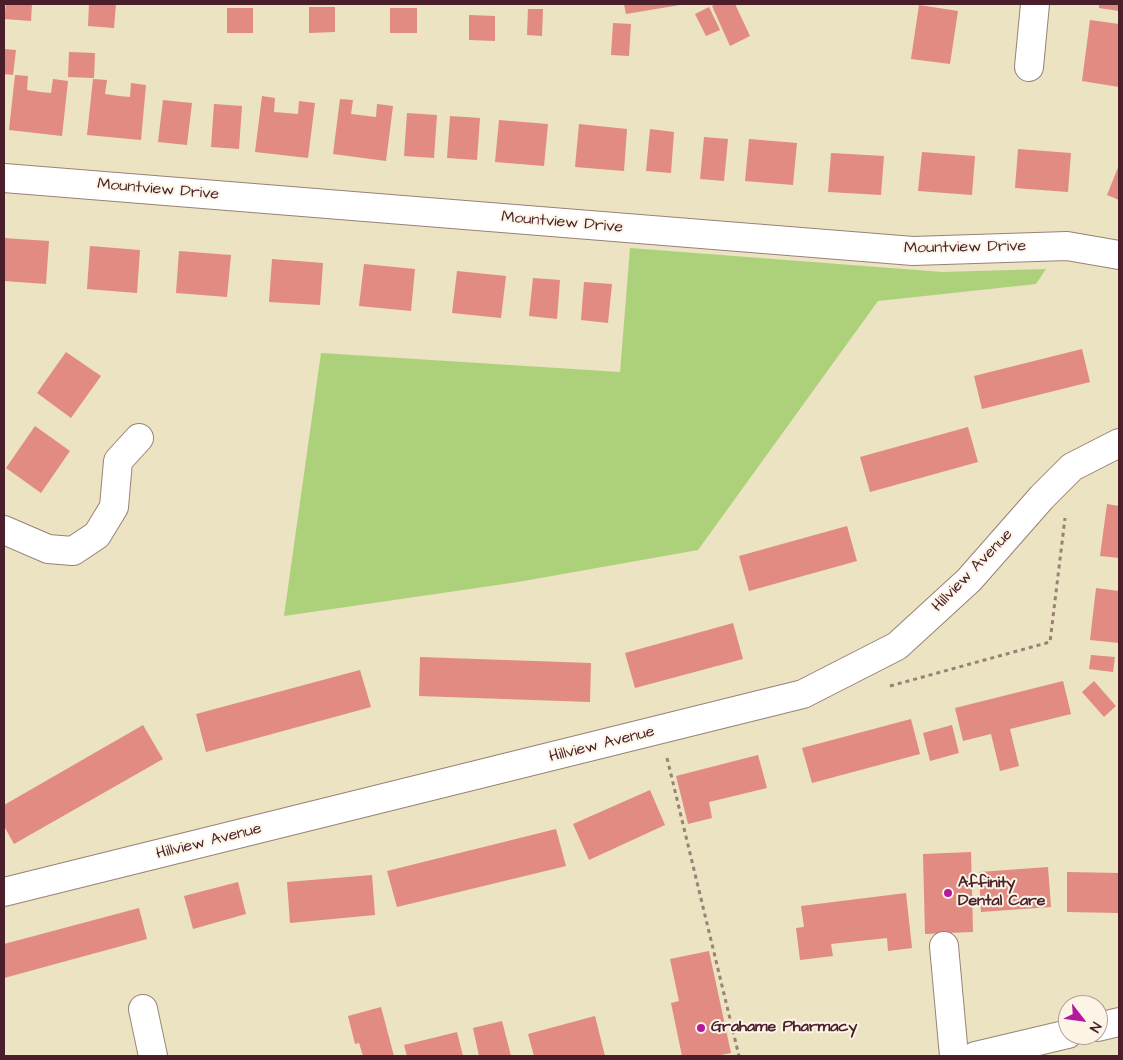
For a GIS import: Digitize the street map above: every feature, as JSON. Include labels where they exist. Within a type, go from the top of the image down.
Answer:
[{"type":"street","points":[[1029,67],[1035,4]]},
{"type":"street","name":"Mountview Drive","points":[[4,178],[913,251],[1067,246],[1119,255]]},
{"type":"street","points":[[4,530],[48,549],[73,551],[97,535],[114,507],[118,461],[139,438]]},
{"type":"street","name":"Hillview Avenue","points":[[4,892],[803,694],[897,646],[969,580],[1042,497],[1072,467],[1119,443]]},
{"type":"street","points":[[944,946],[954,1056]]},
{"type":"street","points":[[143,1009],[153,1056]]},
{"type":"street","points":[[975,1056],[1058,1036]]},
{"type":"path","points":[[887,687],[1050,642],[1066,516]]},
{"type":"path","points":[[660,730],[695,881],[701,897],[739,1056]]},
{"type":"green space","points":[[630,248],[942,272],[1046,269],[1036,284],[878,301],[698,550],[518,582],[284,616],[321,353],[620,372]]},
{"type":"building","points":[[6,4],[32,4],[31,21],[4,19]]},
{"type":"building","points":[[89,4],[116,4],[114,28],[88,26]]},
{"type":"building","points":[[624,4],[680,4],[680,5],[626,14]]},
{"type":"building","points":[[716,4],[735,4],[750,36],[730,46],[712,6]]},
{"type":"building","points":[[1099,4],[1119,4],[1119,11],[1099,8]]},
{"type":"building","points":[[919,5],[958,11],[950,64],[911,59]]},
{"type":"building","points":[[309,7],[335,7],[335,32],[309,33]]},
{"type":"building","points":[[709,7],[720,30],[706,36],[695,14]]},
{"type":"building","points":[[227,8],[253,8],[253,33],[227,33]]},
{"type":"building","points":[[390,8],[417,8],[417,33],[390,33]]},
{"type":"building","points":[[528,9],[543,9],[542,36],[527,35]]},
{"type":"building","points":[[469,15],[495,16],[495,41],[469,40]]},
{"type":"building","points":[[1090,20],[1119,24],[1119,87],[1082,81]]},
{"type":"building","points":[[613,23],[631,24],[629,56],[611,55]]},
{"type":"building","points":[[4,49],[16,50],[13,75],[4,74]]},
{"type":"building","points":[[69,52],[95,53],[94,78],[68,77]]},
{"type":"building","points":[[15,75],[28,76],[27,90],[40,92],[51,93],[53,79],[68,81],[62,136],[9,130]]},
{"type":"building","points":[[93,79],[107,80],[105,94],[119,96],[130,97],[131,83],[146,85],[141,140],[87,135]]},
{"type":"building","points":[[262,96],[275,98],[274,112],[298,114],[299,101],[315,103],[308,158],[255,152]]},
{"type":"building","points":[[340,99],[353,100],[351,114],[376,117],[377,104],[393,106],[386,161],[333,154]]},
{"type":"building","points":[[163,100],[192,103],[187,145],[158,142]]},
{"type":"building","points":[[214,104],[242,106],[239,149],[211,147]]},
{"type":"building","points":[[407,113],[437,115],[434,158],[404,156]]},
{"type":"building","points":[[450,116],[480,118],[477,160],[447,158]]},
{"type":"building","points":[[499,120],[548,124],[544,166],[495,162]]},
{"type":"building","points":[[579,124],[627,129],[624,171],[575,167]]},
{"type":"building","points":[[650,129],[674,132],[671,173],[646,171]]},
{"type":"building","points":[[704,137],[728,139],[724,181],[700,179]]},
{"type":"building","points":[[749,139],[797,143],[793,185],[745,181]]},
{"type":"building","points":[[1018,149],[1071,153],[1068,192],[1015,188]]},
{"type":"building","points":[[922,152],[975,156],[972,195],[918,191]]},
{"type":"building","points":[[831,153],[884,156],[881,195],[828,192]]},
{"type":"building","points":[[1119,165],[1119,200],[1107,195]]},
{"type":"building","points":[[4,238],[49,241],[46,284],[4,281]]},
{"type":"building","points":[[90,246],[140,250],[137,293],[87,289]]},
{"type":"building","points":[[179,251],[231,255],[227,297],[176,293]]},
{"type":"building","points":[[272,259],[323,263],[320,305],[269,302]]},
{"type":"building","points":[[364,264],[415,269],[411,311],[359,306]]},
{"type":"building","points":[[457,271],[506,276],[501,318],[452,313]]},
{"type":"building","points":[[533,278],[560,280],[557,319],[529,316]]},
{"type":"building","points":[[584,282],[612,284],[608,323],[581,320]]},
{"type":"building","points":[[1082,349],[1090,382],[982,409],[974,376]]},
{"type":"building","points":[[66,352],[101,376],[71,418],[37,393]]},
{"type":"building","points":[[35,426],[70,451],[41,493],[6,468]]},
{"type":"building","points":[[968,427],[978,462],[870,492],[860,457]]},
{"type":"building","points":[[1107,504],[1119,506],[1119,558],[1100,556]]},
{"type":"building","points":[[847,526],[857,561],[749,591],[739,556]]},
{"type":"building","points":[[1096,588],[1119,591],[1119,643],[1090,640]]},
{"type":"building","points":[[733,623],[743,659],[635,688],[625,653]]},
{"type":"building","points":[[1091,655],[1115,657],[1113,672],[1089,669]]},
{"type":"building","points":[[420,657],[591,663],[590,702],[419,696]]},
{"type":"building","points":[[360,670],[371,707],[206,752],[196,714]]},
{"type":"building","points":[[1063,681],[1071,714],[1010,729],[1019,766],[1000,771],[991,734],[963,741],[955,708]]},
{"type":"building","points":[[1094,681],[1116,706],[1104,717],[1082,692]]},
{"type":"building","points":[[911,719],[920,754],[812,783],[802,748]]},
{"type":"building","points":[[143,725],[163,759],[14,844],[4,826],[4,805]]},
{"type":"building","points":[[952,725],[959,753],[930,761],[923,733]]},
{"type":"building","points":[[758,755],[767,788],[709,802],[712,818],[688,824],[676,776]]},
{"type":"building","points":[[650,790],[665,825],[589,860],[573,824]]},
{"type":"building","points":[[556,829],[566,866],[397,907],[387,871]]},
{"type":"building","name":"Affinity Dental Care","points":[[971,852],[973,932],[925,934],[923,854]]},
{"type":"building","points":[[1048,867],[1051,907],[981,912],[979,872]]},
{"type":"building","points":[[1067,872],[1119,873],[1119,913],[1067,912]]},
{"type":"building","points":[[372,875],[375,915],[290,923],[287,882]]},
{"type":"building","points":[[238,882],[246,914],[193,929],[184,896]]},
{"type":"building","points":[[906,893],[912,948],[888,951],[887,938],[831,944],[833,956],[800,960],[796,928],[804,927],[801,906]]},
{"type":"building","points":[[139,908],[147,939],[4,978],[4,944]]},
{"type":"building","name":"Grahame Pharmacy","points":[[709,951],[731,1053],[715,1056],[682,1056],[671,1003],[679,1001],[670,959]]},
{"type":"building","points":[[381,1007],[394,1056],[363,1056],[359,1043],[355,1044],[348,1016]]},
{"type":"building","points":[[595,1016],[605,1056],[534,1056],[528,1034]]},
{"type":"building","points":[[502,1021],[511,1056],[479,1056],[473,1028]]},
{"type":"building","points":[[457,1032],[463,1056],[407,1056],[404,1045]]},
{"type":"place","name":"Affinity Dental Care","points":[[948,893]]},
{"type":"place","name":"Grahame Pharmacy","points":[[701,1028]]}]
